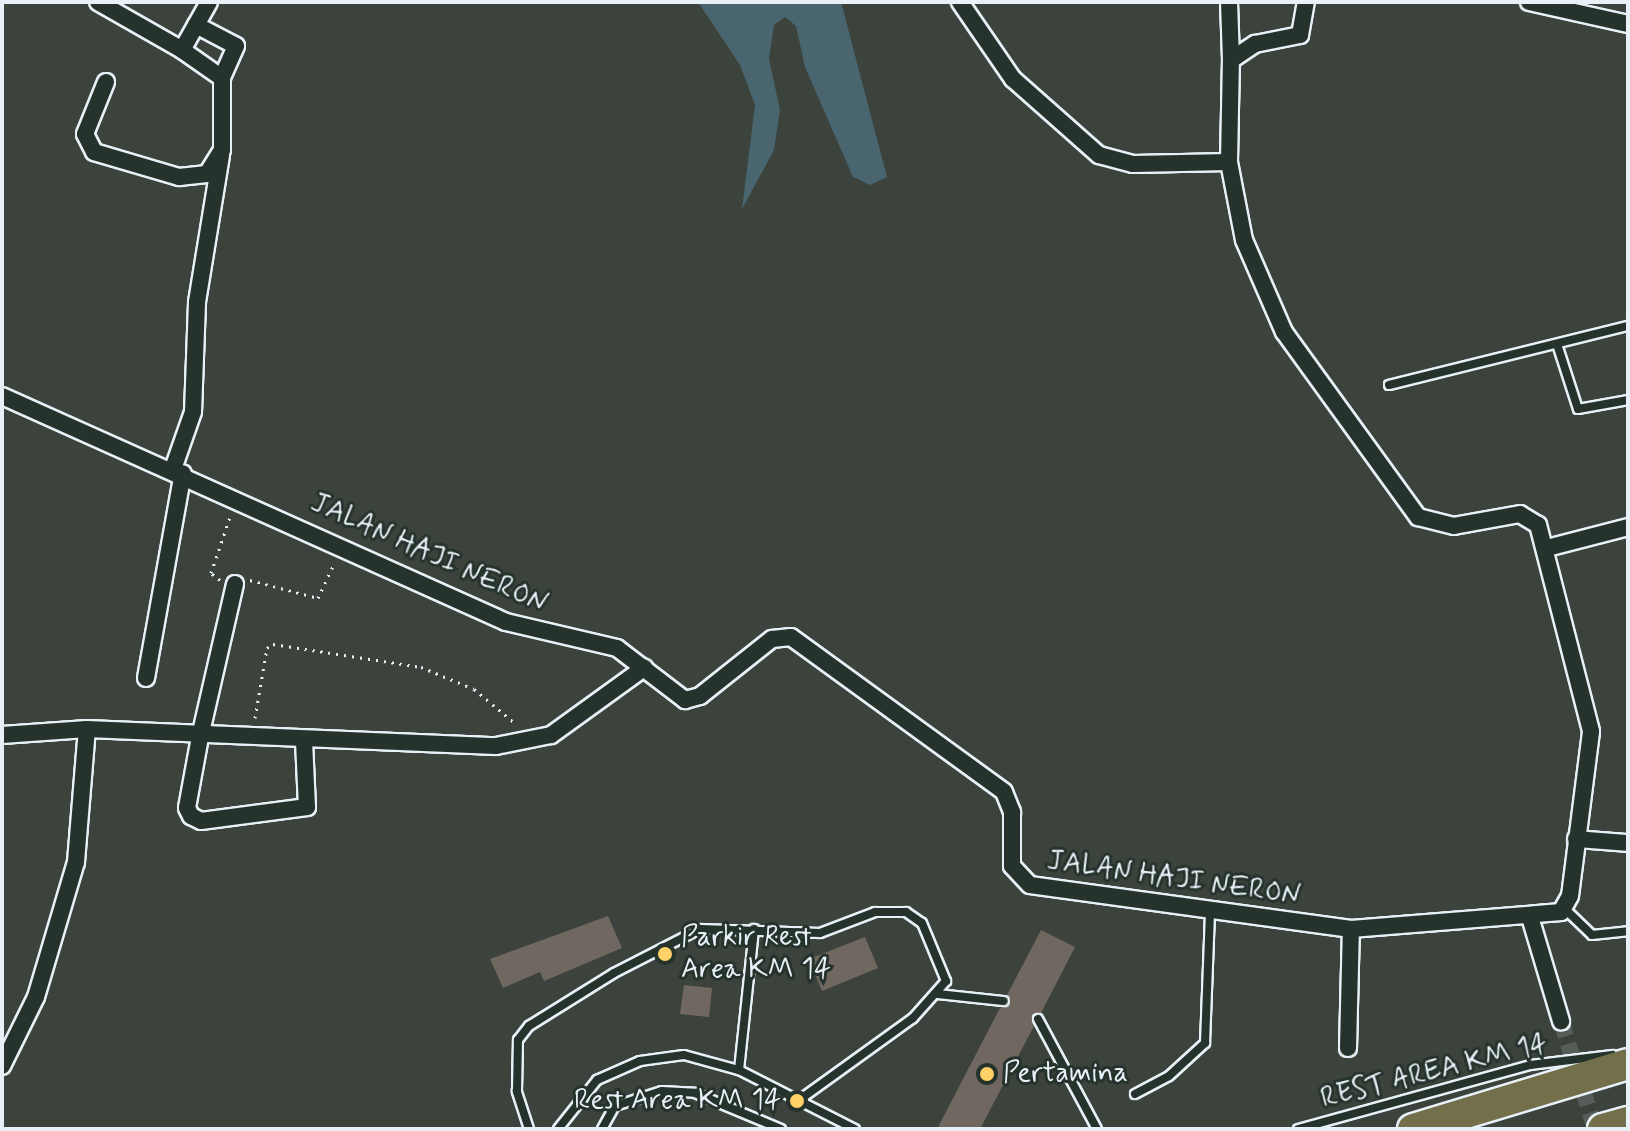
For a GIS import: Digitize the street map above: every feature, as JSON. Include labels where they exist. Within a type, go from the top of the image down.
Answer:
[{"type":"highway","points":[[1413,1129],[1628,1064]]},
{"type":"highway","points":[[1603,1129],[1628,1122]]},
{"type":"street","points":[[98,2],[182,50],[222,78]]},
{"type":"street","points":[[182,50],[209,2]]},
{"type":"street","points":[[960,2],[1013,79],[1099,155],[1133,164],[1229,162]]},
{"type":"street","points":[[1229,2],[1229,162],[1244,240],[1264,294],[1284,332],[1410,509],[1439,526],[1520,514],[1538,525],[1547,548],[1591,731],[1576,839],[1545,914],[1561,1021]]},
{"type":"street","points":[[1231,60],[1255,44],[1300,35],[1306,2]]},
{"type":"street","points":[[1529,2],[1628,24]]},
{"type":"street","points":[[146,678],[178,471],[193,412],[197,302],[220,192],[222,78],[236,46],[196,25]]},
{"type":"street","points":[[106,82],[85,134],[94,152],[194,179],[207,174],[222,150]]},
{"type":"street","name":"JALAN HAJI NERON","points":[[2,396],[341,544],[506,622],[603,642],[644,668],[678,698],[693,700],[784,636],[1004,792],[1012,812],[1017,877],[1056,891],[1351,929],[1545,914]]},
{"type":"street","points":[[1547,548],[1628,527]]},
{"type":"street","points":[[235,584],[187,808],[201,821],[307,807],[304,742]]},
{"type":"street","points":[[2,735],[87,729],[251,740],[466,748],[534,740],[574,721],[644,668]]},
{"type":"street","points":[[2,1066],[36,997],[76,862],[87,729]]},
{"type":"street","points":[[1576,839],[1628,843]]},
{"type":"street","points":[[1348,1048],[1351,929]]},
{"type":"lane","points":[[1389,385],[1628,326]]},
{"type":"lane","points":[[1557,344],[1578,409],[1628,400]]},
{"type":"lane","points":[[529,1129],[515,1069],[518,1040],[529,1026],[700,929],[832,931],[889,910],[906,912],[926,931],[946,978],[937,994],[798,1101]]},
{"type":"lane","points":[[1135,1094],[1169,1076],[1205,1043],[1210,912]]},
{"type":"lane","points":[[1545,914],[1592,935],[1628,931]]},
{"type":"lane","points":[[739,1070],[754,929]]},
{"type":"lane","points":[[937,994],[1004,1001]]},
{"type":"lane","points":[[1038,1019],[1097,1129]]},
{"type":"lane","name":"REST AREA KM 14","points":[[1298,1129],[1530,1065],[1628,1053]]},
{"type":"lane","points":[[558,1129],[597,1080],[640,1061],[684,1055],[739,1070],[855,1129]]},
{"type":"lane","points":[[602,1129],[615,1106],[662,1091],[695,1093],[781,1129]]},
{"type":"path","points":[[236,498],[211,573],[235,584],[245,579],[318,598],[341,544]]},
{"type":"path","points":[[251,740],[267,648],[273,644],[421,667],[474,689],[534,740]]},
{"type":"water","points":[[698,2],[841,2],[887,177],[870,185],[853,177],[805,67],[796,26],[785,17],[774,25],[769,59],[780,110],[774,150],[742,209],[755,105],[740,65]]},
{"type":"building","points":[[608,916],[622,948],[544,981],[540,972],[503,988],[490,959]]},
{"type":"building","name":"Pertamina","points":[[1041,930],[1075,947],[1041,1013],[1032,1016],[1034,1026],[980,1129],[937,1129],[1000,1008],[1010,1004],[1007,995]]},
{"type":"building","points":[[865,937],[878,968],[822,991],[809,959]]},
{"type":"building","points":[[684,985],[712,988],[709,1017],[680,1014]]},
{"type":"tunnel","points":[[1561,1021],[1595,1129]]},
{"type":"place","name":"Parkir Rest Area KM 14","points":[[665,954]]},
{"type":"place","name":"Pertamina","points":[[987,1074]]},
{"type":"place","name":"Rest Area KM 14","points":[[797,1101]]}]
